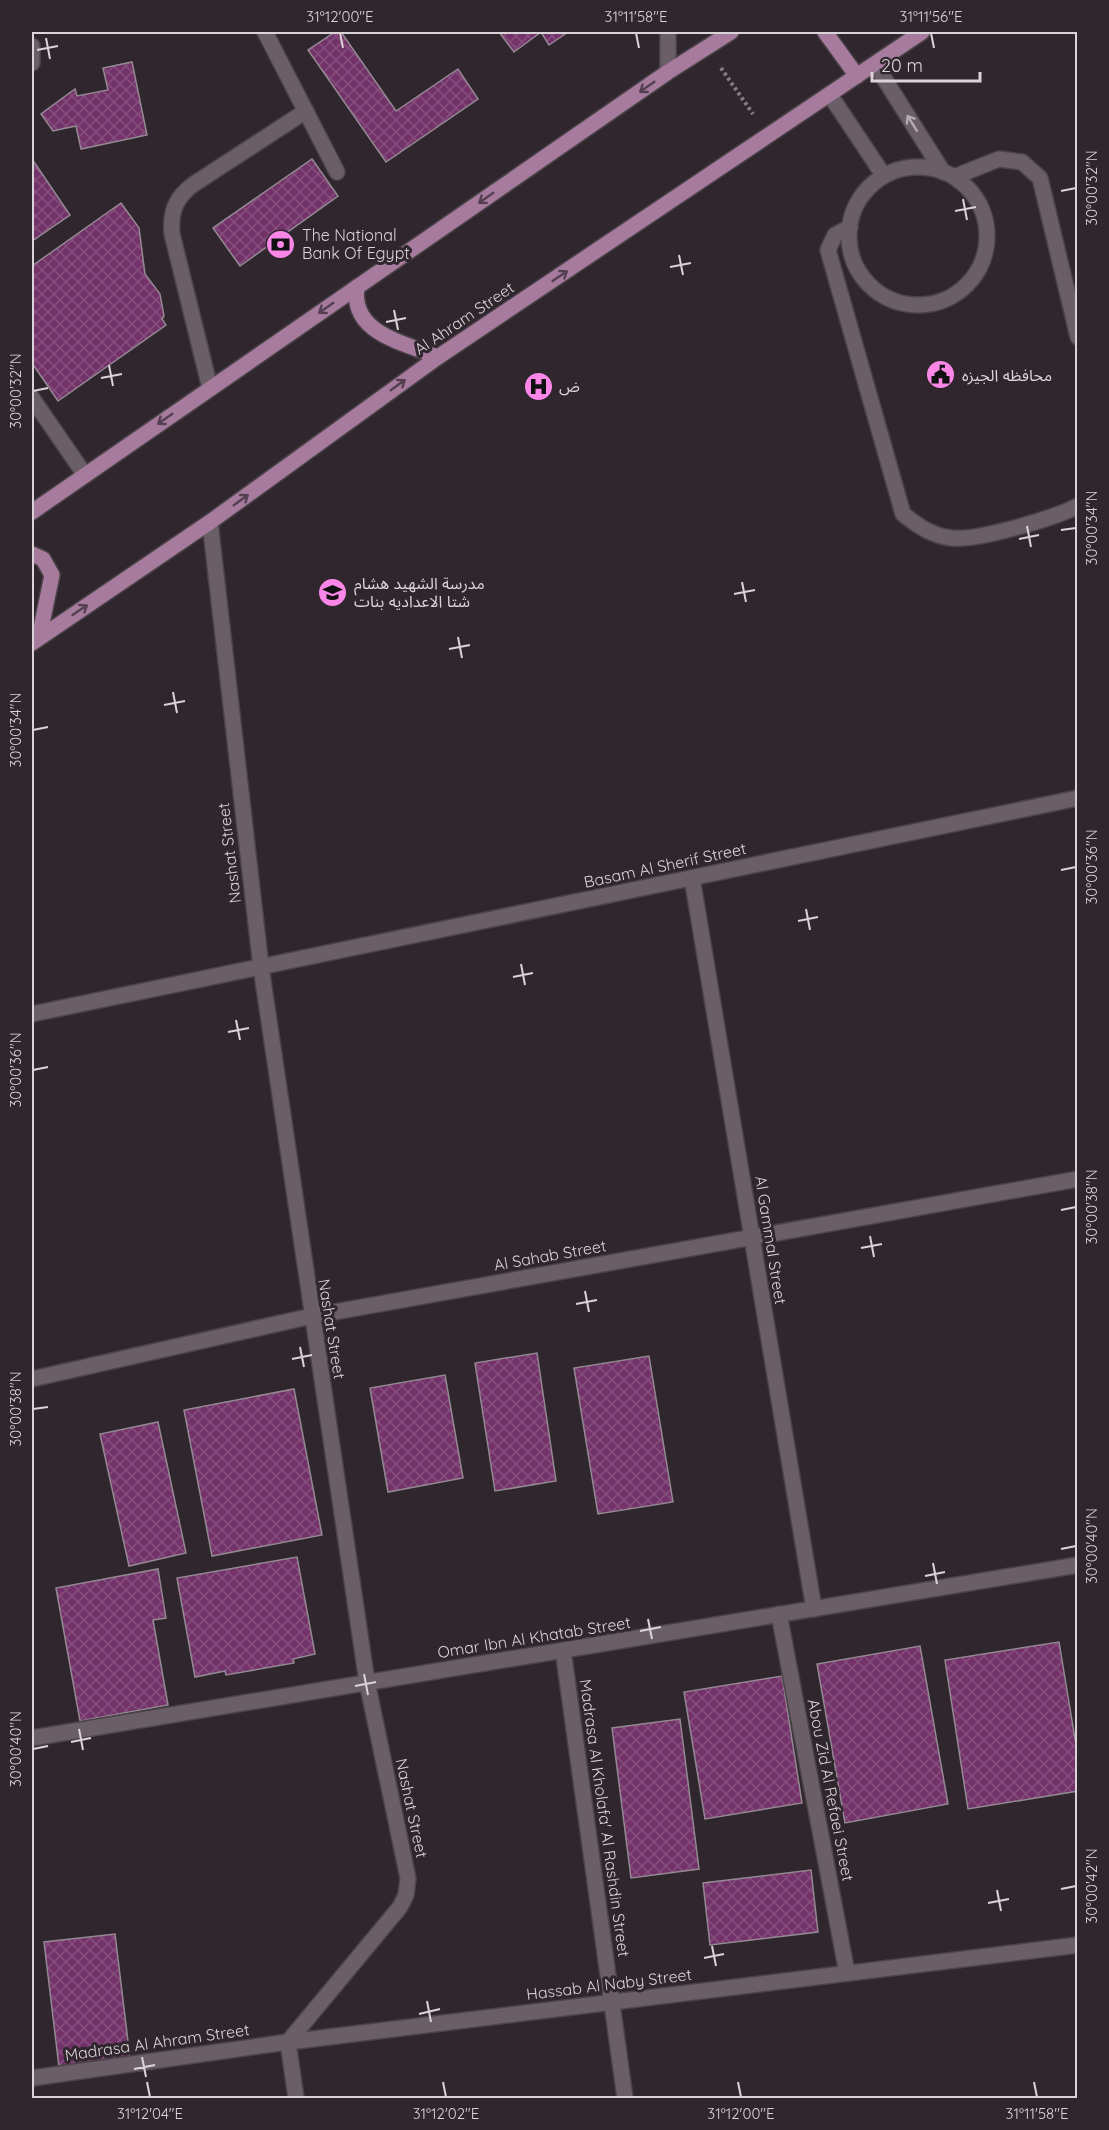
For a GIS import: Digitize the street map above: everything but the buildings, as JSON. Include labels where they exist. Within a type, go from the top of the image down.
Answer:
[{"type":"main road","points":[[32,512],[668,72],[731,32]]},
{"type":"main road","points":[[825,32],[856,76]]},
{"type":"main road","name":"Al Ahram Street","points":[[35,640],[210,522],[438,357],[922,32]]},
{"type":"main road","points":[[357,287],[355,299],[357,311],[364,322],[374,330],[438,357]]},
{"type":"main road","points":[[32,554],[43,559],[52,575],[35,640]]},
{"type":"street","points":[[265,32],[337,172]]},
{"type":"street","points":[[668,32],[668,72]]},
{"type":"street","points":[[32,46],[32,62]]},
{"type":"street","points":[[875,64],[949,175],[970,190],[980,207],[986,225],[987,244],[981,263],[971,280],[956,293],[938,302],[919,305],[899,302],[881,294],[866,282],[856,266],[850,247],[850,227],[860,198],[884,177],[913,167],[949,175],[999,159],[1022,162],[1040,178],[1077,337]]},
{"type":"street","points":[[830,95],[884,177]]},
{"type":"street","points":[[210,388],[172,234],[171,219],[174,204],[183,192],[306,111]]},
{"type":"street","points":[[850,227],[835,236],[828,250],[903,514],[925,531],[953,538],[981,535],[1077,506]]},
{"type":"street","points":[[32,398],[85,475]]},
{"type":"street","name":"Nashat Street","points":[[210,522],[261,967],[367,1682],[408,1878],[406,1895],[400,1907],[288,2042]]},
{"type":"street","name":"Basam Al Sherif Street","points":[[32,1014],[1077,798]]},
{"type":"street","name":"Al Gammal Street","points":[[692,878],[814,1609]]},
{"type":"street","name":"Al Sahab Street","points":[[32,1379],[312,1316],[1077,1179]]},
{"type":"street","name":"Omar Ibn Al Khatab Street","points":[[32,1738],[1077,1565]]},
{"type":"street","name":"Abou Zid Al Refaei Street","points":[[779,1614],[847,1973]]},
{"type":"street","name":"Madrasa Al Kholafa' Al Rashdin Street","points":[[564,1650],[625,2098]]},
{"type":"street","name":"Hassab Al Naby Street","points":[[288,2042],[1077,1945]]},
{"type":"street","points":[[288,2042],[296,2098]]},
{"type":"street","name":"Madrasa Al Ahram Street","points":[[32,2078],[288,2042]]},
{"type":"path","points":[[707,47],[768,137]]},
{"type":"place","name":"The National Bank Of Egypt","points":[[281,244]]},
{"type":"place","name":"محافظه الجيزه","points":[[941,375]]},
{"type":"place","name":"ض","points":[[538,386]]},
{"type":"place","name":"مدرسة الشهيد هشام شتا الاعداديه بنات","points":[[333,592]]}]
